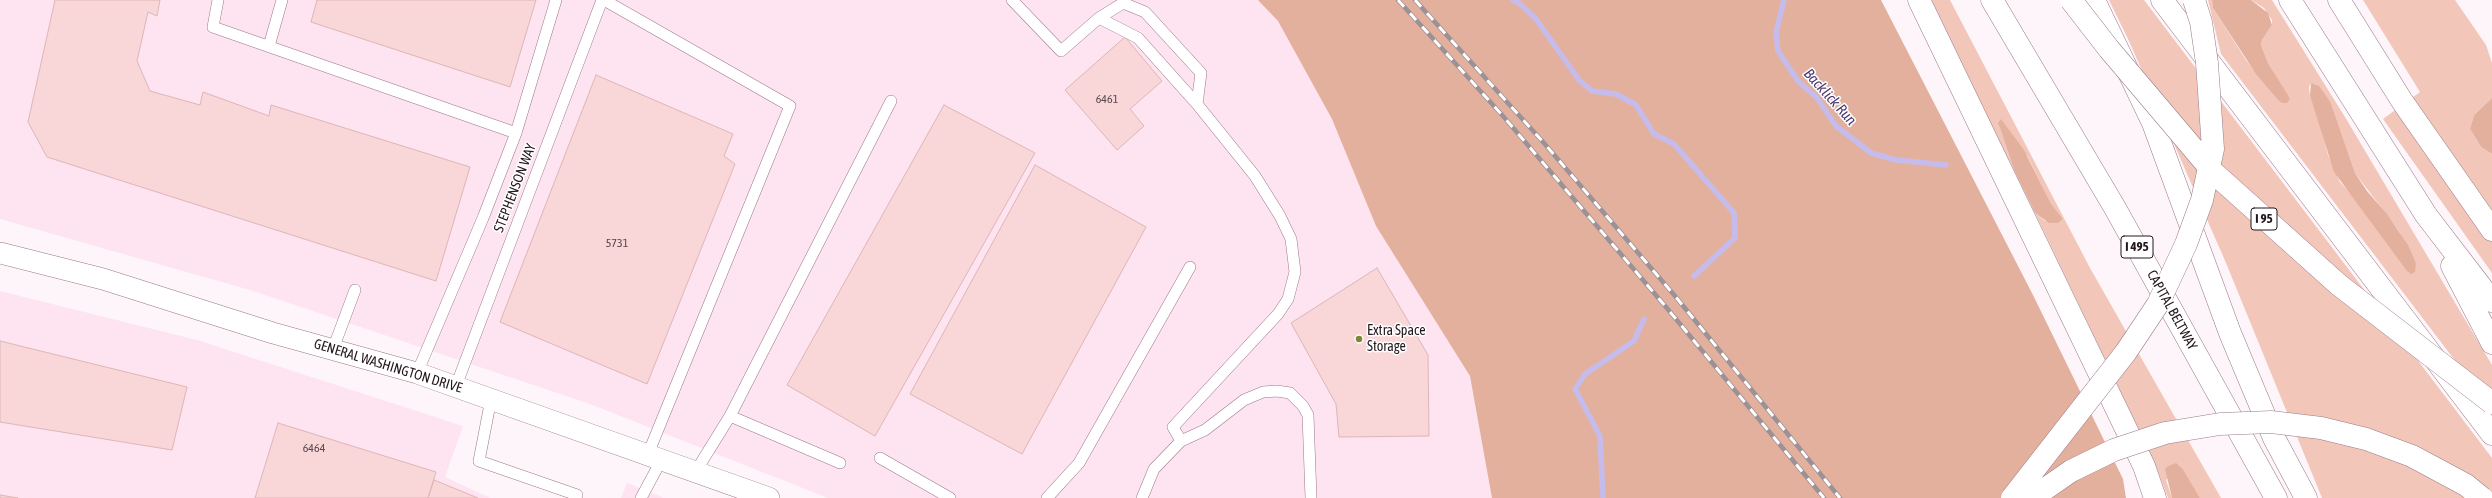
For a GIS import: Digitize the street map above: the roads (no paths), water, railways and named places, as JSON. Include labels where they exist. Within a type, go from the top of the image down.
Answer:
[{"type":"highway","points":[[1918,0],[2144,466],[2155,498]]},
{"type":"highway","name":"CAPITAL BELTWAY","points":[[1992,0],[2115,208],[2276,498]]},
{"type":"highway","name":"I 95","points":[[2071,0],[2109,49],[2214,173],[2339,286],[2492,403]]},
{"type":"highway","points":[[2094,0],[2153,123],[2253,389],[2274,438],[2306,498]]},
{"type":"highway","points":[[2162,0],[2492,434]]},
{"type":"highway","points":[[2012,498],[2126,352],[2158,304],[2186,244],[2202,200],[2213,149],[2207,63],[2201,22],[2194,0]]},
{"type":"highway","points":[[2290,0],[2426,215],[2492,343]]},
{"type":"highway","points":[[2339,0],[2402,101],[2492,230]]},
{"type":"highway","points":[[2426,215],[2492,301]]},
{"type":"highway","points":[[2032,498],[2071,471],[2114,450],[2165,433],[2220,424],[2271,422],[2321,428],[2366,439],[2412,456],[2466,485],[2482,498]]},
{"type":"street","name":"GENERAL WASHINGTON DRIVE","points":[[0,253],[103,279],[333,350],[417,373],[769,498]]},
{"type":"lane","points":[[218,0],[212,27],[516,133]]},
{"type":"lane","points":[[269,46],[282,0]]},
{"type":"lane","points":[[417,373],[483,218],[516,133],[556,0]]},
{"type":"lane","points":[[603,0],[790,106],[655,457],[642,498]]},
{"type":"lane","name":"STEPHENSON WAY","points":[[456,386],[603,0]]},
{"type":"lane","points":[[1012,0],[1061,51],[1099,18],[1123,3],[1145,12],[1201,73],[1197,104]]},
{"type":"lane","points":[[1099,18],[1138,38],[1197,104],[1255,176],[1280,216],[1292,244],[1295,272],[1288,299],[1278,314],[1173,427],[1181,441]]},
{"type":"lane","points":[[696,471],[730,416],[891,101]]},
{"type":"lane","points":[[1047,498],[1079,463],[1190,267]]},
{"type":"lane","points":[[333,350],[355,290]]},
{"type":"lane","points":[[1142,498],[1154,469],[1181,441],[1205,430],[1244,400],[1263,392],[1290,393],[1303,406],[1308,415],[1311,498]]},
{"type":"lane","points":[[492,399],[479,461],[577,495]]},
{"type":"lane","points":[[730,416],[840,463]]},
{"type":"lane","points":[[880,458],[950,498]]},
{"type":"waterway","points":[[1513,0],[1520,4],[1536,19],[1579,80],[1592,91],[1616,94],[1636,105],[1654,134],[1674,144],[1734,213],[1735,238],[1694,276]]},
{"type":"waterway","name":"Backlick Run","points":[[1784,0],[1776,32],[1778,51],[1798,81],[1817,98],[1836,126],[1871,153],[1896,160],[1946,165]]},
{"type":"waterway","points":[[1603,498],[1600,436],[1575,389],[1585,374],[1634,341],[1644,319]]},
{"type":"railway","points":[[1398,0],[1503,116],[1666,307],[1824,498]]},
{"type":"railway","points":[[1415,0],[1544,143],[1675,296],[1840,498]]},
{"type":"place","name":"Extra Space Storage","points":[[1359,339]]}]
